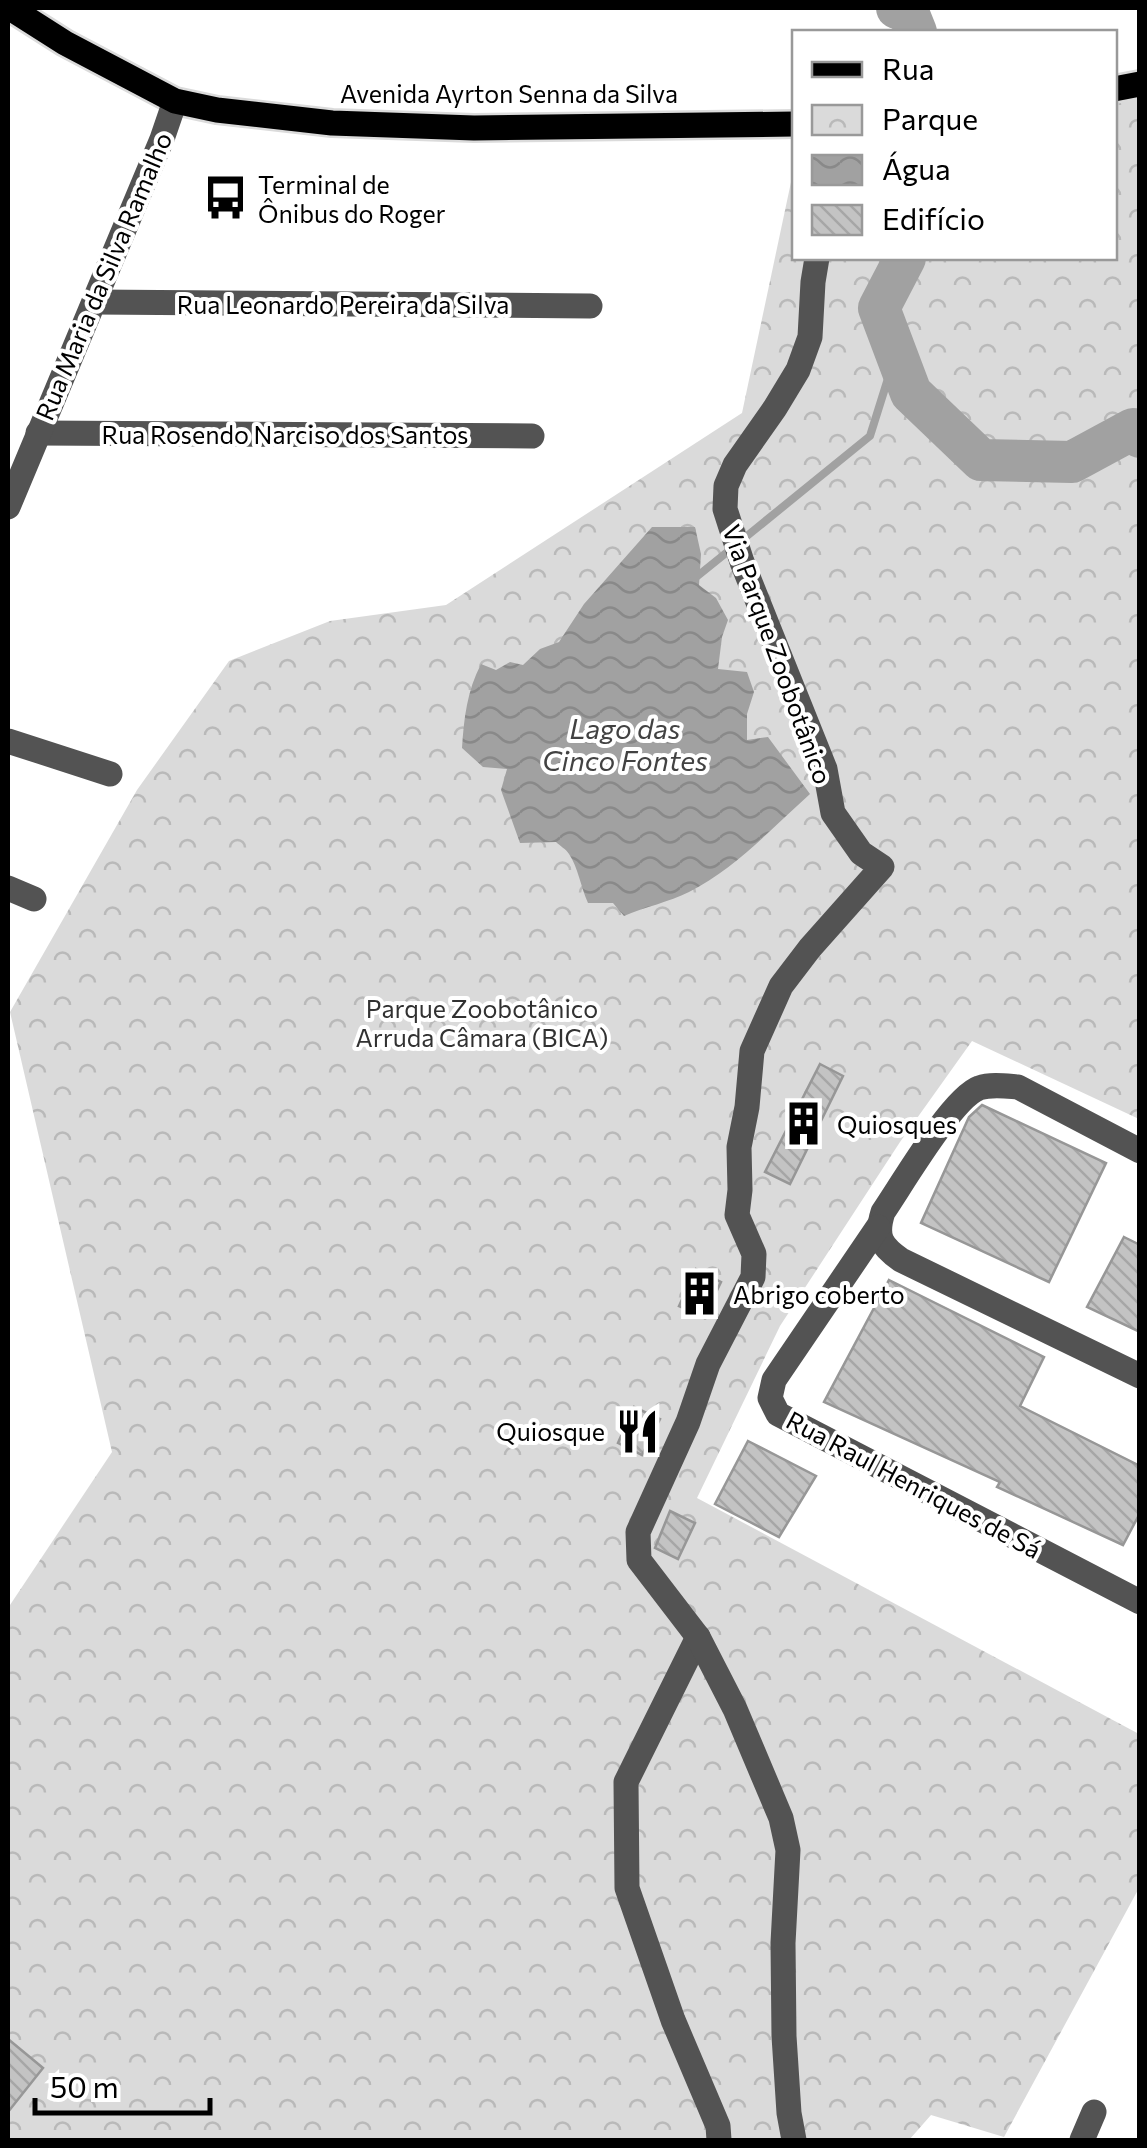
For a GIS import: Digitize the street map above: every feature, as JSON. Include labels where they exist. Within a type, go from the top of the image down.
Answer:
[{"type":"main road","name":"Avenida Ayrton Senna da Silva","points":[[10,8],[65,43],[175,101],[218,110],[273,118],[474,128],[792,124]]},
{"type":"street","name":"Rua Maria da Silva Ramalho","points":[[8,507],[175,101]]},
{"type":"street","name":"Via Parque Zoobotânico","points":[[794,2140],[784,2036],[788,1850],[781,1818],[735,1709],[698,1638],[639,1560],[638,1532],[688,1422],[708,1364],[753,1277],[754,1254],[737,1215],[740,1147],[752,1051],[780,986],[882,867],[861,853],[832,813],[825,769],[742,562],[725,509],[726,486],[735,464],[775,408],[810,337],[817,260]]},
{"type":"street","name":"Rua Leonardo Pereira da Silva","points":[[95,302],[590,306]]},
{"type":"street","name":"Rua Rosendo Narciso dos Santos","points":[[38,433],[532,436]]},
{"type":"street","points":[[8,740],[110,774]]},
{"type":"street","points":[[8,888],[34,899]]},
{"type":"street","points":[[1140,1150],[1018,1087],[981,1087],[953,1108],[883,1212],[878,1227],[880,1240],[901,1260],[1140,1376]]},
{"type":"street","name":"Rua Raul Henriques de Sá","points":[[878,1227],[774,1380],[770,1398],[778,1414],[1140,1602]]},
{"type":"street","points":[[698,1638],[626,1782],[628,1888],[673,2020],[718,2126],[719,2140]]},
{"type":"street","points":[[1082,2140],[1094,2112]]},
{"type":"green space","name":"Parque Zoobotânico Arruda Câmara (BICA)","points":[[1139,87],[1139,1119],[972,1041],[900,1142],[780,1326],[697,1498],[1139,1734],[1139,1888],[1004,2137],[931,2115],[909,2140],[8,2140],[8,1608],[112,1452],[10,1012],[137,790],[229,661],[330,621],[446,605],[742,413],[792,177],[792,260],[1117,260],[1117,92]]},
{"type":"water","name":"Lago das Cinco Fontes","points":[[652,527],[695,527],[701,554],[699,585],[716,598],[728,620],[718,669],[747,672],[754,692],[747,714],[747,740],[768,737],[810,794],[706,883],[624,916],[613,903],[588,903],[572,859],[556,842],[520,843],[501,790],[507,769],[483,767],[462,748],[467,705],[481,664],[496,670],[510,662],[523,665],[540,649],[559,642],[584,604]]},
{"type":"building","name":"Quiosques","points":[[820,1064],[843,1076],[790,1184],[765,1172]]},
{"type":"building","points":[[982,1105],[1106,1163],[1049,1282],[921,1223],[969,1117]]},
{"type":"building","points":[[1124,1237],[1140,1245],[1140,1332],[1087,1307]]},
{"type":"building","name":"Abrigo coberto","points":[[696,1269],[721,1282],[704,1317],[679,1306]]},
{"type":"building","points":[[889,1280],[1044,1357],[1020,1406],[1140,1466],[1140,1513],[1123,1545],[997,1487],[1000,1482],[824,1402]]},
{"type":"building","name":"Quiosque","points":[[634,1407],[660,1419],[642,1455],[618,1443]]},
{"type":"building","points":[[748,1441],[816,1476],[779,1537],[715,1504]]},
{"type":"building","points":[[670,1511],[695,1523],[678,1559],[655,1548]]},
{"type":"building","points":[[8,2039],[43,2068],[8,2112]]},
{"type":"waterway","points":[[897,8],[908,12],[915,30]]},
{"type":"waterway","points":[[904,260],[879,308],[911,393],[981,460],[1072,462],[1133,429],[1140,437]]},
{"type":"waterway","points":[[742,540],[870,436],[896,353]]},
{"type":"waterway","points":[[695,578],[731,549]]},
{"type":"place","name":"Terminal de Ônibus do Roger","points":[[225,198]]},
{"type":"place","name":"Quiosques","points":[[804,1124]]},
{"type":"place","name":"Abrigo coberto","points":[[700,1294]]},
{"type":"place","name":"Quiosque","points":[[638,1431]]}]
